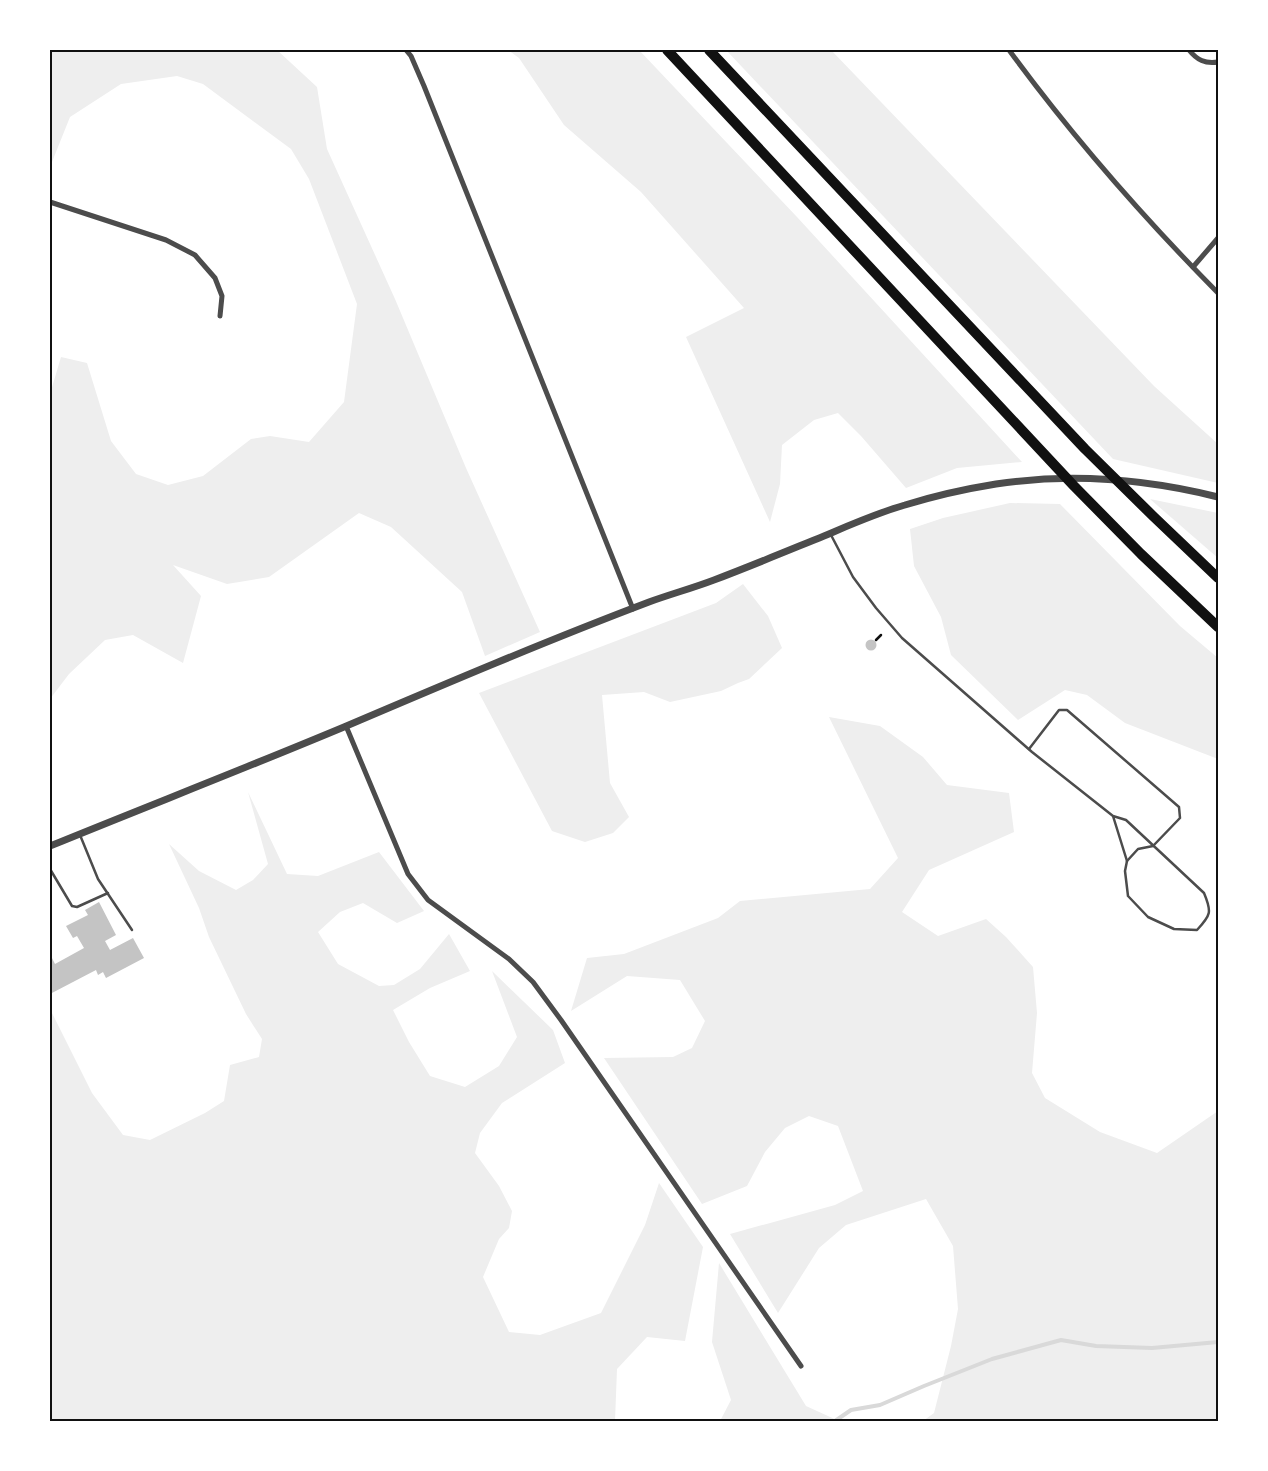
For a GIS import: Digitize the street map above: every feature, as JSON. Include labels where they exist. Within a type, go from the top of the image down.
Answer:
[{"type":"highway","points":[[667,50],[1074,486],[1218,627]]},
{"type":"highway","points":[[709,50],[1085,449],[1218,578]]},
{"type":"street","points":[[406,50],[411,56],[428,95],[633,609]]},
{"type":"street","points":[[1009,50],[1101,166],[1218,293]]},
{"type":"street","points":[[1189,50],[1194,57],[1201,61],[1218,62]]},
{"type":"street","points":[[50,202],[166,240],[195,256],[215,278],[222,296],[220,316]]},
{"type":"street","points":[[1193,267],[1218,238]]},
{"type":"street","points":[[50,846],[346,726],[480,669],[910,503],[964,490],[1012,482],[1064,479],[1114,480],[1157,485],[1218,497]]},
{"type":"street","points":[[346,726],[408,874],[428,900],[509,959],[533,982],[801,1366]]},
{"type":"lane","points":[[830,533],[853,577],[902,638],[1029,749],[1113,816],[1126,820],[1204,893],[1210,907],[1207,918],[1197,930],[1174,929],[1148,917],[1128,896],[1125,871],[1127,861],[1113,816]]},
{"type":"lane","points":[[1029,749],[1059,710],[1067,710],[1179,807],[1180,818],[1153,846],[1138,849],[1127,861]]},
{"type":"lane","points":[[80,834],[98,879],[132,930]]},
{"type":"lane","points":[[50,869],[72,906],[77,907],[108,893]]},
{"type":"path","points":[[876,640],[881,635]]},
{"type":"shaded area","points":[[50,50],[277,50],[317,87],[327,149],[395,299],[466,468],[540,632],[485,656],[462,592],[391,527],[359,513],[269,577],[227,584],[173,565],[201,596],[183,663],[133,635],[105,640],[69,674],[50,699],[50,394],[61,357],[87,363],[111,441],[136,474],[168,485],[203,476],[251,439],[270,436],[309,442],[344,402],[357,304],[309,179],[291,149],[203,84],[177,76],[121,84],[70,117],[50,167]]},
{"type":"shaded area","points":[[508,50],[639,50],[797,217],[1022,462],[957,468],[906,488],[861,436],[838,413],[814,420],[782,445],[780,484],[770,522],[686,337],[744,308],[641,192],[564,125],[519,58]]},
{"type":"shaded area","points":[[726,50],[831,50],[1154,386],[1218,444],[1218,483],[1113,459]]},
{"type":"shaded area","points":[[1150,499],[1218,513],[1218,558]]},
{"type":"shaded area","points":[[1010,503],[1060,504],[1180,626],[1218,658],[1218,759],[1125,723],[1087,695],[1065,690],[1018,720],[951,655],[941,617],[914,566],[910,529],[943,518]]},
{"type":"shaded area","points":[[743,584],[768,616],[782,648],[749,679],[721,691],[670,702],[644,692],[602,695],[610,783],[629,817],[613,833],[585,842],[552,831],[479,693],[716,603]]},
{"type":"shaded area","points":[[829,717],[880,726],[923,757],[947,785],[1009,793],[1014,832],[929,870],[902,912],[938,936],[986,919],[1006,937],[1033,967],[1037,1013],[1032,1073],[1045,1098],[1100,1132],[1157,1153],[1218,1111],[1218,1421],[923,1421],[934,1413],[958,1309],[953,1246],[926,1199],[846,1225],[819,1248],[778,1313],[730,1234],[835,1205],[863,1191],[838,1126],[809,1116],[785,1128],[765,1152],[747,1186],[702,1204],[604,1058],[673,1057],[692,1048],[705,1021],[680,980],[627,976],[571,1011],[587,958],[624,954],[718,918],[740,901],[870,889],[898,858]]},
{"type":"shaded area","points":[[248,792],[287,874],[318,876],[379,852],[424,911],[397,923],[363,903],[340,912],[318,932],[338,964],[379,986],[394,985],[420,969],[449,934],[470,971],[430,988],[393,1010],[409,1042],[430,1076],[465,1087],[499,1066],[517,1037],[492,971],[553,1030],[565,1063],[502,1103],[480,1133],[475,1153],[499,1186],[512,1211],[509,1228],[499,1239],[483,1277],[509,1332],[540,1335],[601,1313],[645,1225],[659,1183],[703,1247],[685,1341],[647,1337],[617,1369],[615,1421],[50,1421],[50,1009],[92,1093],[123,1135],[150,1140],[205,1113],[224,1101],[230,1065],[259,1057],[262,1039],[246,1014],[209,937],[199,908],[169,844],[199,871],[236,890],[253,880],[268,864]]},
{"type":"shaded area","points":[[719,1263],[806,1406],[839,1421],[720,1421],[731,1400],[712,1342]]},
{"type":"building","points":[[869,640],[873,640],[876,645],[875,649],[869,650],[866,647],[866,643]]},
{"type":"building","points":[[99,902],[116,935],[105,941],[110,950],[133,938],[144,958],[106,978],[103,972],[98,975],[96,970],[50,994],[50,954],[55,964],[84,948],[77,936],[73,938],[66,926],[88,915],[85,910]]},
{"type":"waterway","points":[[835,1421],[851,1410],[880,1405],[992,1359],[1061,1340],[1096,1346],[1152,1348],[1218,1342]]}]
